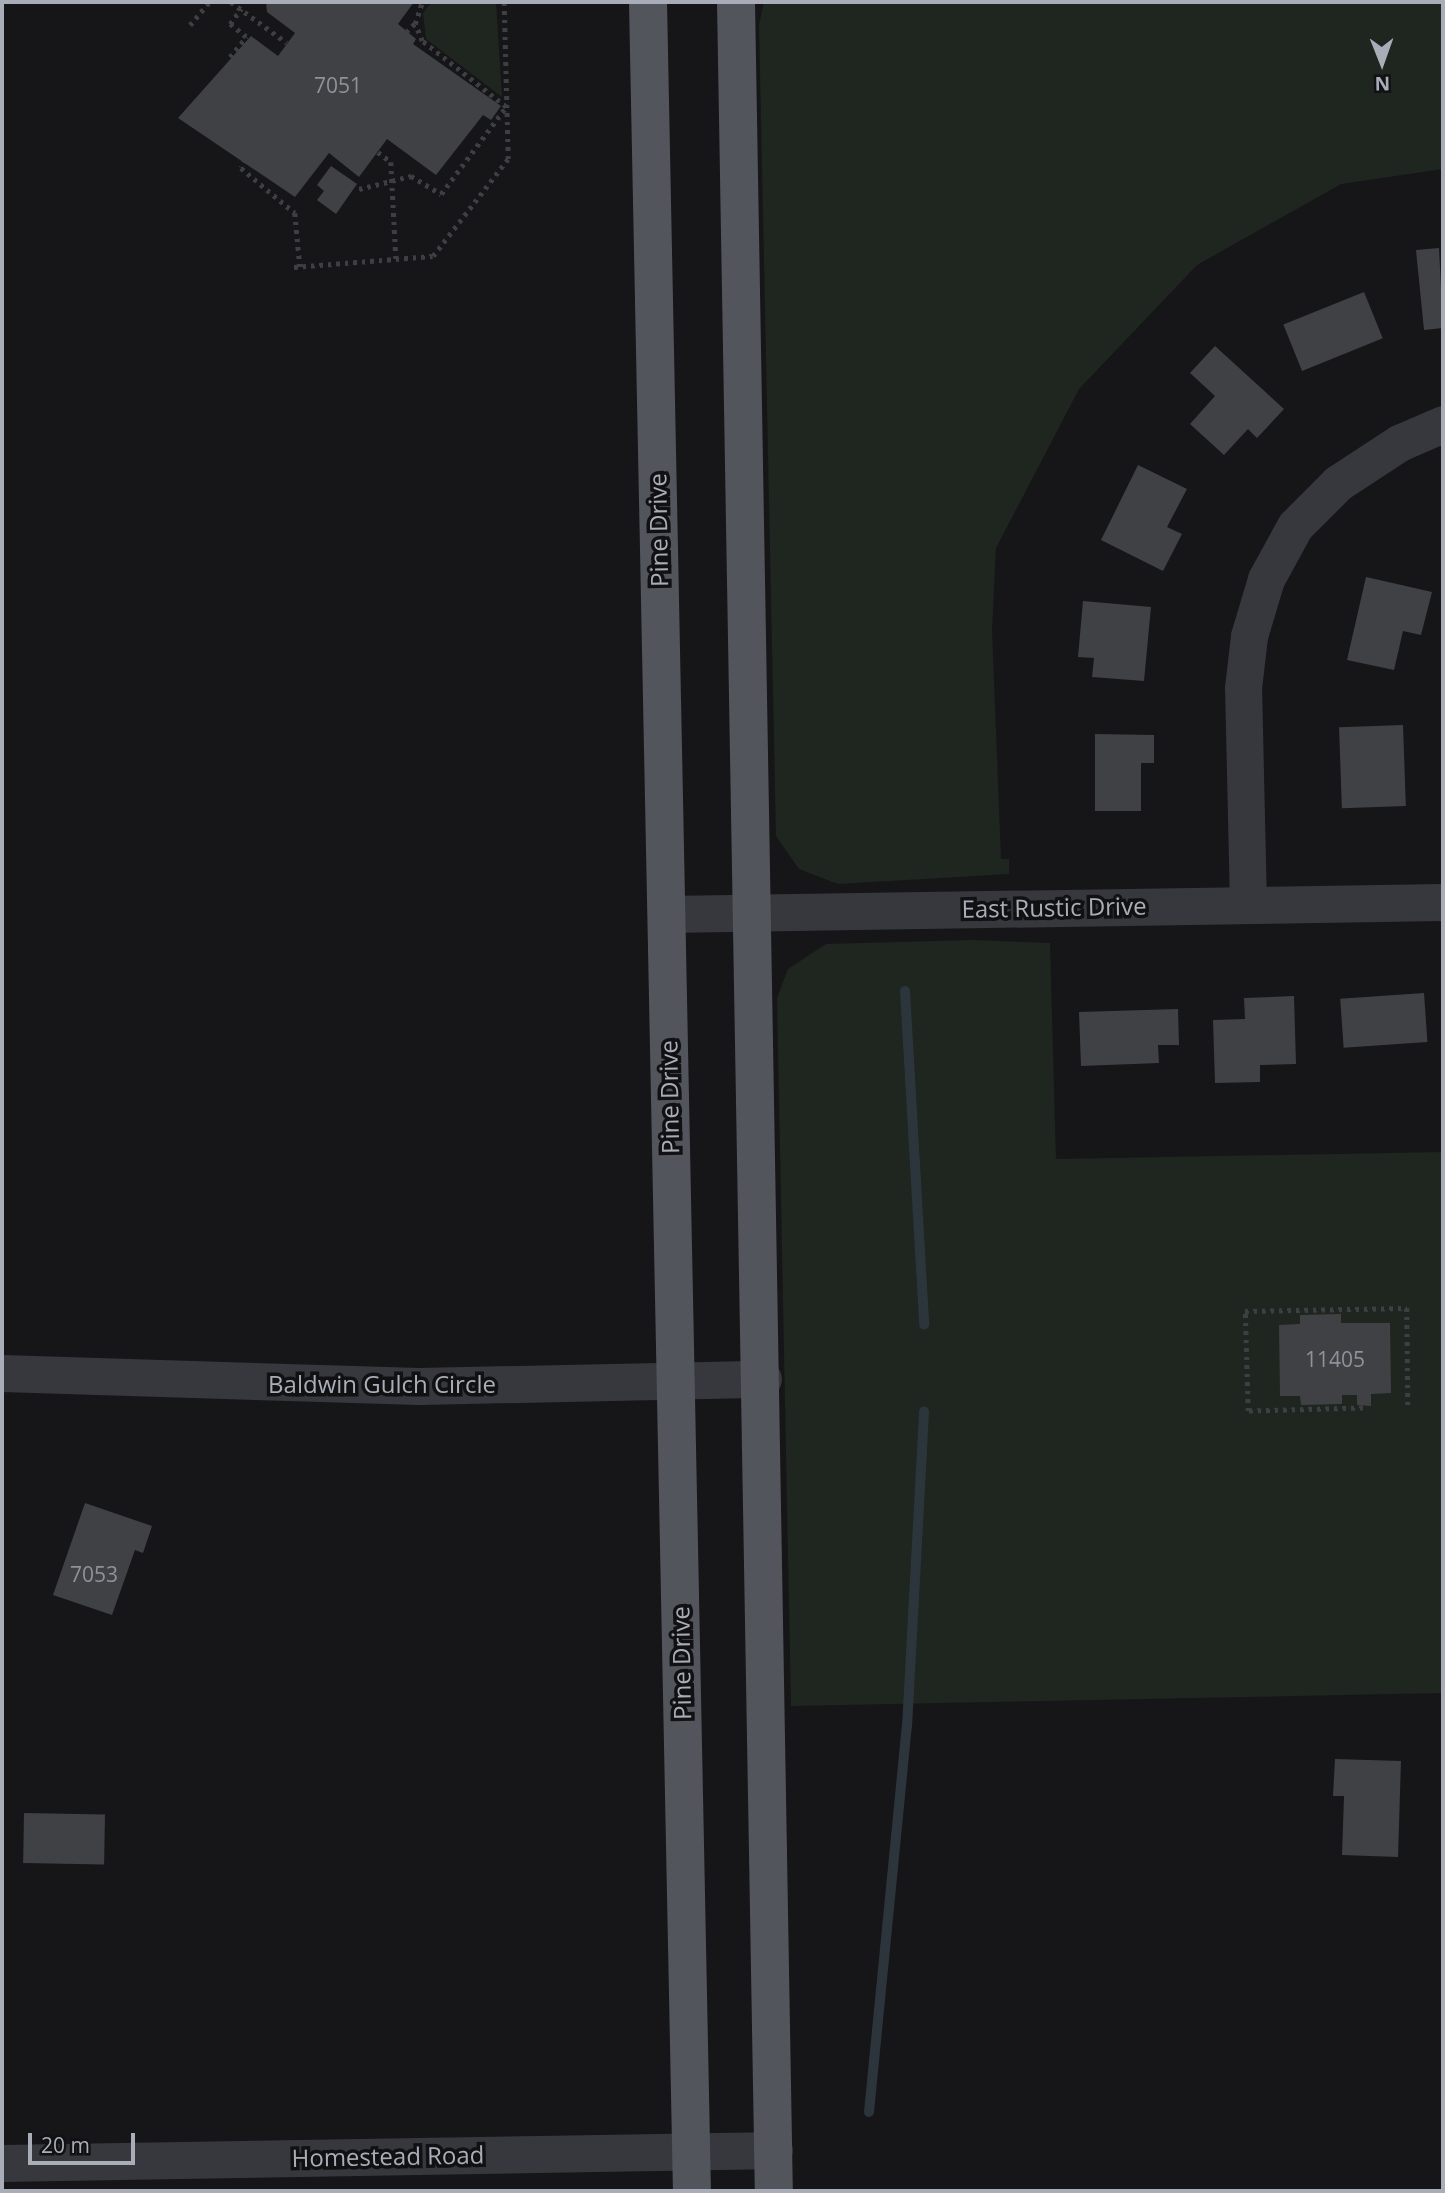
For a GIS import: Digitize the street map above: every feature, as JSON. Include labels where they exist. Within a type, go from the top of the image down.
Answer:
[{"type":"main road","name":"Pine Drive","points":[[648,2],[692,2191]]},
{"type":"main road","points":[[736,2],[763,1379],[774,2191]]},
{"type":"street","points":[[1248,905],[1242,688],[1262,589],[1296,526],[1323,496],[1378,454],[1443,424]]},
{"type":"street","name":"East Rustic Drive","points":[[666,914],[1443,902]]},
{"type":"street","name":"Baldwin Gulch Circle","points":[[2,1373],[337,1385],[763,1379]]},
{"type":"street","name":"Homestead Road","points":[[2,2163],[774,2150]]},
{"type":"path","points":[[190,25],[209,2]]},
{"type":"path","points":[[231,2],[287,43]]},
{"type":"path","points":[[407,32],[415,24],[422,2]]},
{"type":"path","points":[[246,160],[241,168],[295,213],[297,267],[433,256],[508,159],[504,2]]},
{"type":"path","points":[[230,57],[246,37],[230,24],[241,9]]},
{"type":"path","points":[[415,24],[422,41],[506,107]]},
{"type":"path","points":[[359,189],[411,176],[441,194],[506,107]]},
{"type":"path","points":[[378,152],[391,162],[396,259]]},
{"type":"path","points":[[1363,1408],[1248,1411],[1245,1311],[1407,1308],[1408,1409]]},
{"type":"shaded area","points":[[432,2],[496,2],[502,97],[426,39],[423,13]]},
{"type":"shaded area","points":[[764,2],[1443,2],[1443,169],[1341,184],[1197,265],[1079,389],[996,548],[992,630],[1001,859],[1009,859],[1009,874],[838,884],[799,869],[776,836],[759,24]]},
{"type":"shaded area","points":[[972,940],[1050,943],[1056,1159],[1443,1152],[1443,1693],[791,1706],[777,998],[788,969],[826,944]]},
{"type":"building","points":[[266,2],[414,2],[398,24],[416,39],[413,44],[501,106],[491,120],[483,115],[436,175],[387,139],[359,177],[329,153],[295,197],[178,118],[251,36],[278,56],[295,33],[267,12]]},
{"type":"building","points":[[331,166],[357,184],[336,214],[317,200],[324,191],[317,185]]},
{"type":"building","points":[[1439,248],[1443,328],[1424,330],[1416,250]]},
{"type":"building","points":[[1364,292],[1383,338],[1302,371],[1283,325]]},
{"type":"building","points":[[1215,346],[1284,409],[1257,438],[1248,429],[1224,455],[1190,424],[1215,396],[1190,373]]},
{"type":"building","points":[[1138,465],[1187,489],[1167,527],[1182,534],[1163,571],[1101,540]]},
{"type":"building","points":[[1366,577],[1432,592],[1421,635],[1403,631],[1394,670],[1347,660]]},
{"type":"building","points":[[1083,601],[1151,607],[1144,681],[1092,677],[1094,658],[1078,657]]},
{"type":"building","points":[[1403,725],[1406,806],[1342,808],[1339,727]]},
{"type":"building","points":[[1095,734],[1154,735],[1154,763],[1141,763],[1141,811],[1095,811]]},
{"type":"building","points":[[1424,993],[1427,1042],[1344,1048],[1340,999]]},
{"type":"building","points":[[1294,996],[1296,1064],[1260,1065],[1260,1082],[1215,1083],[1213,1020],[1245,1019],[1244,998]]},
{"type":"building","points":[[1178,1009],[1179,1045],[1158,1045],[1159,1063],[1081,1066],[1079,1012]]},
{"type":"building","points":[[1341,1314],[1341,1323],[1390,1323],[1391,1393],[1371,1394],[1371,1406],[1357,1405],[1357,1395],[1342,1395],[1342,1404],[1301,1405],[1300,1396],[1280,1396],[1279,1325],[1300,1324],[1300,1315]]},
{"type":"building","points":[[85,1503],[152,1526],[143,1553],[135,1550],[112,1615],[53,1595]]},
{"type":"building","points":[[1335,1759],[1401,1761],[1398,1857],[1342,1855],[1344,1796],[1333,1796]]},
{"type":"building","points":[[24,1813],[105,1814],[104,1864],[23,1863]]},
{"type":"waterway","points":[[905,991],[924,1324]]},
{"type":"waterway","points":[[869,2112],[907,1727],[924,1411]]}]
